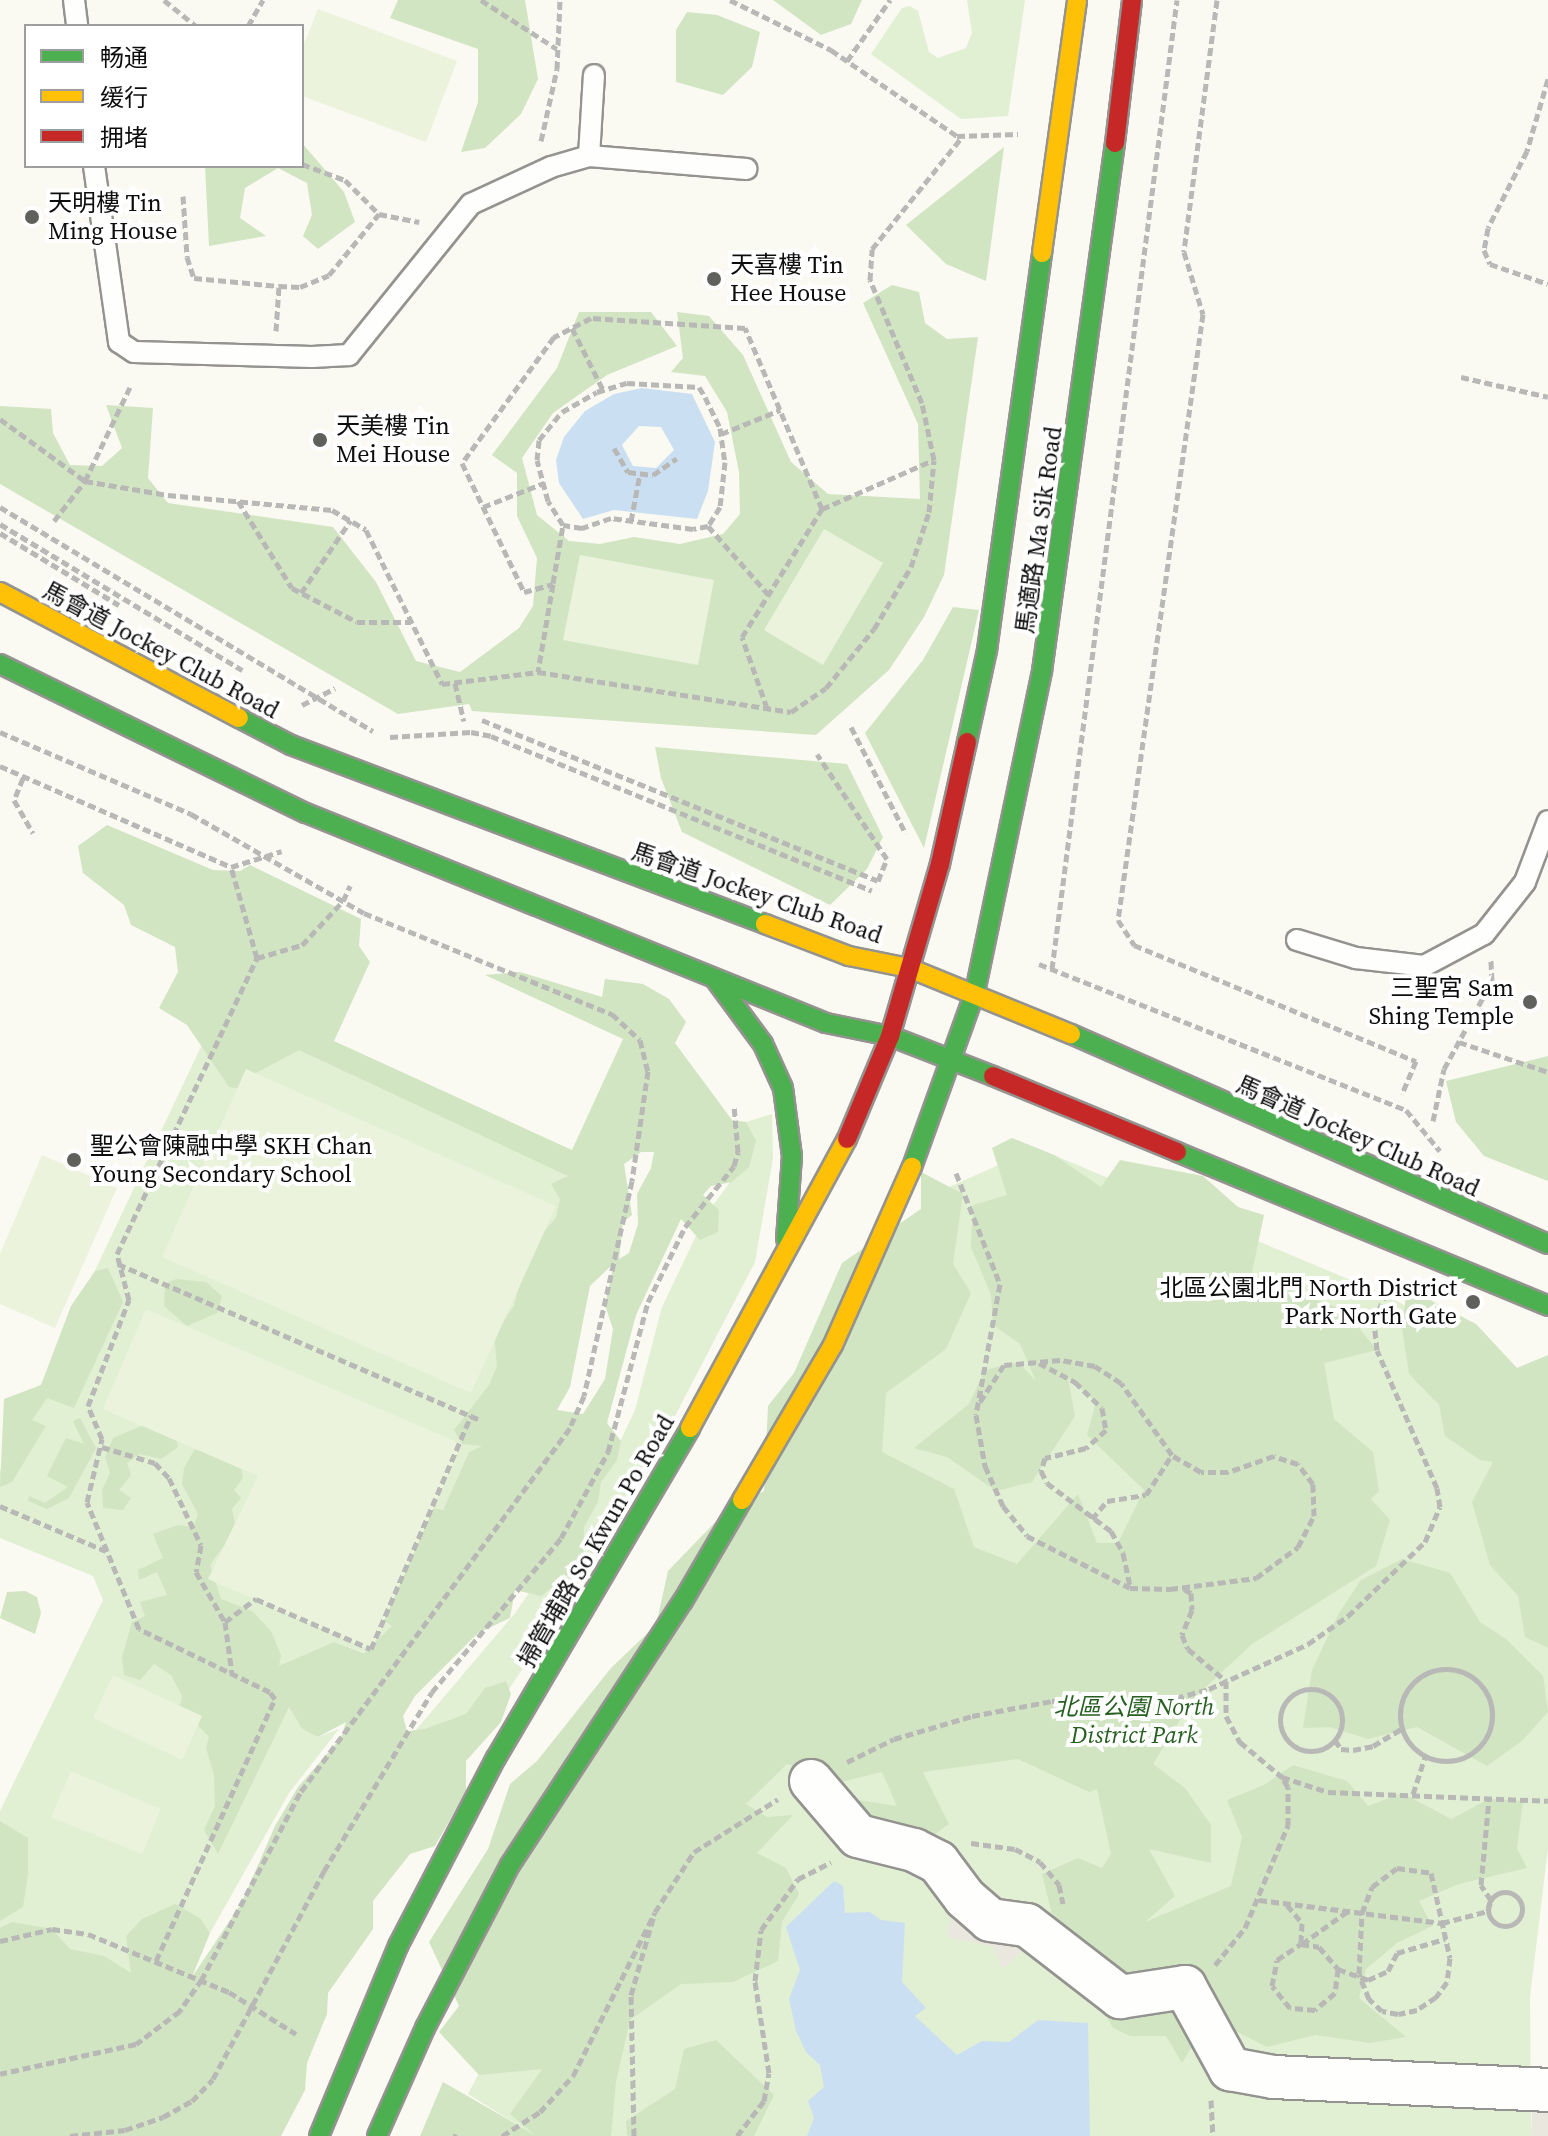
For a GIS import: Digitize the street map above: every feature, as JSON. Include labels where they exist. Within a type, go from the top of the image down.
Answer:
[{"type":"main road","name":"馬適路 Ma Sik Road","points":[[909,968],[940,864],[987,650],[1077,0]]},
{"type":"main road","name":"馬適路 Ma Sik Road","points":[[950,1058],[975,992],[1042,671],[1092,332],[1132,0]]},
{"type":"main road","name":"馬會道 Jockey Club Road","points":[[0,592],[305,750],[849,956],[909,968],[975,992],[1548,1244]]},
{"type":"main road","points":[[0,664],[306,813],[826,1023],[890,1036],[950,1058],[1548,1306]]},
{"type":"main road","name":"掃管埔路 So Kwun Po Road","points":[[319,2136],[398,1946],[496,1758],[613,1565],[785,1257],[849,1135],[890,1036],[909,968]]},
{"type":"main road","points":[[715,979],[763,1044],[783,1088],[792,1156],[785,1257]]},
{"type":"main road","points":[[377,2136],[425,2028],[510,1865],[683,1601],[833,1345],[924,1141],[950,1058]]},
{"type":"street","points":[[811,1781],[858,1836],[914,1850],[938,1862],[965,1898],[990,1920],[1027,1925],[1120,1997],[1185,1987],[1230,2069],[1274,2077],[1548,2090]]},
{"type":"lane","points":[[74,0],[77,24]]},
{"type":"lane","points":[[589,156],[594,75]]},
{"type":"lane","points":[[94,168],[119,342],[134,352],[312,357],[349,355],[471,204],[589,156],[746,169]]},
{"type":"lane","points":[[1297,940],[1356,958],[1424,966],[1489,927],[1525,882],[1548,821]]},
{"type":"path","points":[[164,0],[194,24]]},
{"type":"path","points":[[249,24],[263,0]]},
{"type":"path","points":[[481,0],[558,49]]},
{"type":"path","points":[[552,142],[540,146],[558,49],[560,0]]},
{"type":"path","points":[[730,0],[847,61],[963,136],[1018,134]]},
{"type":"path","points":[[847,61],[890,0]]},
{"type":"path","points":[[1052,969],[1177,0]]},
{"type":"path","points":[[1217,0],[1184,252],[1203,314],[1118,920],[1134,945],[1416,1061],[1402,1094]]},
{"type":"path","points":[[1548,79],[1527,151],[1488,228],[1484,250],[1490,264],[1548,284]]},
{"type":"path","points":[[0,419],[85,481],[332,510],[351,520],[366,530],[442,684],[538,672],[791,712],[826,688],[874,629],[911,567],[929,512],[934,460],[922,403],[870,280],[872,249],[963,136]]},
{"type":"path","points":[[304,165],[345,180],[379,214],[419,222]]},
{"type":"path","points":[[183,196],[187,257],[194,278],[279,286],[300,287],[329,275],[379,214]]},
{"type":"path","points":[[410,234],[428,211]]},
{"type":"path","points":[[276,336],[279,286]]},
{"type":"path","points":[[553,584],[524,592],[462,463],[554,337],[591,318],[745,328],[822,509]]},
{"type":"path","points":[[572,328],[603,390]]},
{"type":"path","points":[[261,335],[290,336]]},
{"type":"path","points":[[1461,377],[1548,397]]},
{"type":"path","points":[[538,672],[563,525],[537,460],[539,440],[562,412],[603,390],[627,383],[699,387],[721,434],[725,462],[720,507],[708,526],[693,529],[611,518],[582,528],[563,525]]},
{"type":"path","points":[[54,521],[85,481],[130,387]]},
{"type":"path","points":[[721,434],[780,410]]},
{"type":"path","points":[[614,448],[628,472],[640,474],[653,475],[677,458]]},
{"type":"path","points":[[767,708],[742,637],[822,509],[934,460]]},
{"type":"path","points":[[631,521],[640,474]]},
{"type":"path","points":[[483,507],[544,483]]},
{"type":"path","points":[[238,501],[292,588],[357,622],[411,622]]},
{"type":"path","points":[[0,507],[379,734],[491,736],[872,891]]},
{"type":"path","points":[[301,593],[351,520]]},
{"type":"path","points":[[0,524],[257,679]]},
{"type":"path","points":[[708,526],[768,594]]},
{"type":"path","points":[[455,683],[464,721]]},
{"type":"path","points":[[297,705],[311,704],[335,688]]},
{"type":"path","points":[[482,720],[878,881],[887,859],[817,754]]},
{"type":"path","points":[[851,727],[912,846]]},
{"type":"path","points":[[0,732],[191,814],[343,901],[612,1014],[640,1040],[648,1071],[632,1181],[584,1396],[570,1428],[300,1793],[202,1979],[180,2011],[136,2044],[0,2074]]},
{"type":"path","points":[[0,766],[231,867],[282,851]]},
{"type":"path","points":[[23,778],[14,800],[33,833]]},
{"type":"path","points":[[156,1961],[275,1699],[232,1674],[139,1629],[86,1490],[102,1447],[88,1406],[129,1300],[117,1264],[257,958],[231,867]]},
{"type":"path","points":[[257,958],[302,945],[343,901],[350,886]]},
{"type":"path","points":[[1433,1121],[1444,1069],[1492,981],[1489,927]]},
{"type":"path","points":[[1039,964],[1406,1110],[1447,1159]]},
{"type":"path","points":[[1459,1042],[1548,1072]]},
{"type":"path","points":[[70,2136],[125,2130],[192,2101],[213,2079],[324,1871],[432,1692],[561,1538],[590,1489],[624,1406],[627,1372],[648,1302],[685,1227],[734,1166],[738,1152],[734,1105]]},
{"type":"path","points":[[956,1173],[1000,1284],[978,1405],[985,1466],[1003,1506],[1027,1536],[1130,1588],[1183,1588],[1256,1578],[1298,1547],[1314,1516],[1313,1484],[1298,1464],[1274,1456],[1228,1472],[1201,1472],[1172,1455],[1143,1411],[1108,1374],[1095,1366],[1035,1361],[1004,1365],[978,1405]]},
{"type":"path","points":[[117,1264],[480,1420]]},
{"type":"path","points":[[502,2136],[540,2112],[573,2076],[655,1912],[694,1852],[730,1825],[894,1739],[972,1716],[1052,1701],[1176,1698],[1226,1681],[1308,1644],[1348,1616],[1425,1542],[1440,1507],[1377,1350],[1374,1322],[1388,1288]]},
{"type":"path","points":[[1035,1361],[1075,1382],[1102,1408],[1106,1430],[1086,1448],[1045,1458],[1041,1471],[1047,1483],[1118,1543],[1130,1588]]},
{"type":"path","points":[[225,1622],[256,1599],[371,1649],[471,1416]]},
{"type":"path","points":[[102,1447],[155,1463],[169,1478],[201,1545],[196,1572],[225,1622],[232,1674]]},
{"type":"path","points":[[1092,1519],[1107,1501],[1146,1495],[1172,1455]]},
{"type":"path","points":[[0,1506],[107,1551]]},
{"type":"path","points":[[1183,1588],[1191,1593],[1192,1610],[1182,1635],[1188,1649],[1226,1681],[1226,1716],[1240,1742],[1282,1777],[1288,1787],[1288,1825],[1259,1900],[1218,1963],[1185,1987]]},
{"type":"path","points":[[1451,1668],[1478,1681],[1493,1709],[1486,1738],[1464,1758],[1425,1756],[1401,1729],[1402,1699],[1421,1675],[1451,1668]]},
{"type":"path","points":[[1302,1690],[1330,1695],[1342,1720],[1335,1740],[1317,1751],[1295,1748],[1279,1721],[1286,1701],[1302,1690]]},
{"type":"path","points":[[1335,1740],[1341,1749],[1353,1750],[1373,1746],[1401,1729]]},
{"type":"path","points":[[1413,1794],[1425,1756]]},
{"type":"path","points":[[1282,1777],[1328,1792],[1548,1801]]},
{"type":"path","points":[[1489,1799],[1481,1885],[1491,1900],[1488,1911],[1493,1921],[1504,1926],[1515,1923],[1522,1913],[1522,1903],[1510,1892],[1491,1900]]},
{"type":"path","points":[[914,1850],[979,1841],[1015,1849],[1040,1862],[1062,1894],[1067,1956]]},
{"type":"path","points":[[737,2136],[764,2101],[769,2073],[755,1981],[761,1930],[798,1879],[834,1861]]},
{"type":"path","points":[[1415,1868],[1431,1873],[1437,1883],[1442,1923],[1447,1982],[1417,2010],[1382,2011],[1369,1999],[1360,1977],[1362,1913],[1385,1873],[1415,1868]]},
{"type":"path","points":[[1259,1900],[1442,1923],[1488,1911]]},
{"type":"path","points":[[1286,1904],[1302,1923],[1301,1944]]},
{"type":"path","points":[[1338,1969],[1331,2001],[1315,2010],[1290,2008],[1275,1994],[1273,1968],[1284,1952],[1301,1944],[1348,1911]]},
{"type":"path","points":[[634,2136],[631,1995],[655,1912]]},
{"type":"path","points":[[0,1941],[52,1929],[88,1934],[202,1979],[255,2005],[296,2034]]},
{"type":"path","points":[[1301,1944],[1325,1951],[1338,1969],[1368,1980],[1388,1971],[1397,1953],[1445,1939]]},
{"type":"green space","points":[[398,0],[525,0],[538,79],[521,114],[485,148],[461,152],[478,102],[478,49],[390,18]]},
{"type":"green space","points":[[773,0],[862,0],[851,24],[821,35]]},
{"type":"green space","points":[[967,0],[1025,0],[1008,116],[961,119],[871,54],[902,8],[910,6],[918,11],[929,52],[938,58],[966,48],[972,33]]},
{"type":"green space","points":[[318,9],[457,61],[426,142],[304,97],[304,44]]},
{"type":"green space","points":[[687,12],[717,15],[760,32],[752,67],[723,95],[676,82],[676,30]]},
{"type":"green space","points":[[304,145],[344,192],[355,222],[318,249],[303,236],[312,215],[307,183],[278,168],[304,168]]},
{"type":"green space","points":[[1004,147],[986,281],[946,264],[906,225]]},
{"type":"green space","points":[[205,168],[278,168],[245,188],[240,218],[266,236],[209,246]]},
{"type":"green space","points":[[892,285],[919,292],[925,323],[947,339],[978,337],[944,575],[924,617],[889,670],[816,735],[472,711],[469,704],[398,714],[0,484],[0,406],[51,409],[53,433],[70,465],[102,466],[122,448],[106,405],[153,408],[148,478],[168,503],[333,527],[376,582],[416,661],[460,672],[519,628],[533,606],[537,558],[517,516],[517,473],[492,455],[557,368],[579,312],[651,312],[677,346],[607,375],[553,413],[522,458],[537,515],[569,541],[600,544],[634,537],[680,544],[723,534],[740,514],[739,472],[727,412],[705,376],[671,372],[683,358],[677,312],[709,316],[743,355],[791,462],[828,494],[920,499],[918,424],[863,303]]},
{"type":"green space","points":[[824,529],[883,563],[823,665],[764,630]]},
{"type":"green space","points":[[580,555],[714,580],[698,665],[563,640]]},
{"type":"green space","points":[[953,607],[979,610],[924,848],[865,733],[923,660]]},
{"type":"green space","points":[[655,747],[847,764],[883,837],[867,869],[830,905],[682,832],[661,778]]},
{"type":"green space","points":[[107,825],[213,870],[240,871],[250,865],[361,919],[359,946],[370,962],[334,1041],[572,1150],[623,1039],[485,975],[520,972],[602,997],[605,979],[643,984],[669,999],[686,1022],[675,1043],[732,1120],[746,1122],[756,1141],[749,1167],[732,1182],[711,1186],[703,1195],[719,1210],[718,1232],[700,1240],[681,1219],[636,1315],[607,1423],[621,1441],[617,1460],[601,1482],[598,1502],[584,1527],[583,1563],[541,1596],[515,1590],[510,1618],[478,1633],[415,1696],[403,1716],[407,1731],[425,1729],[466,1714],[485,1688],[506,1681],[511,1694],[501,1722],[466,1761],[466,1792],[435,1846],[410,1854],[373,1901],[373,1929],[328,1993],[327,2014],[307,2063],[305,2090],[281,2136],[0,2136],[0,1928],[12,1922],[52,1929],[70,1949],[104,1956],[131,1973],[126,1936],[142,1919],[175,1904],[201,1919],[210,1933],[192,1977],[241,1904],[275,1826],[298,1787],[341,1738],[346,1722],[318,1737],[302,1729],[289,1707],[218,1854],[204,1830],[215,1806],[214,1775],[206,1748],[209,1737],[180,1706],[182,1696],[171,1675],[154,1664],[140,1680],[124,1675],[122,1657],[132,1622],[145,1616],[140,1602],[167,1595],[157,1572],[139,1580],[138,1570],[163,1558],[153,1534],[178,1525],[193,1527],[198,1514],[182,1484],[184,1468],[195,1449],[221,1451],[241,1468],[243,1478],[234,1490],[241,1498],[232,1509],[236,1529],[210,1565],[221,1599],[252,1611],[271,1631],[281,1655],[279,1666],[334,1642],[364,1653],[392,1626],[371,1611],[414,1505],[443,1510],[469,1452],[482,1446],[462,1444],[454,1430],[489,1385],[497,1366],[494,1334],[514,1306],[528,1250],[556,1218],[560,1199],[551,1184],[568,1176],[299,1050],[252,1075],[244,1089],[229,1087],[187,1025],[159,1008],[178,972],[175,947],[131,925],[124,905],[83,873],[78,846]],"holes":[[[641,1152],[654,1152],[651,1168],[637,1194],[638,1224],[629,1253],[619,1259],[623,1222],[632,1215],[624,1164]],[[614,1263],[605,1305],[613,1329],[605,1379],[583,1414],[557,1410],[570,1387],[590,1286]]]},
{"type":"green space","points":[[243,958],[273,1037],[593,1187],[484,1446],[469,1452],[378,1657],[334,1642],[289,1707],[302,1729],[318,1737],[339,1729],[289,1793],[210,1933],[201,1919],[188,1985],[152,2021],[0,2063],[0,1811],[103,1600],[93,1576],[0,1538],[0,1471]]},
{"type":"green space","points":[[1548,1056],[1548,1181],[1484,1156],[1456,1122],[1446,1081]]},
{"type":"green space","points":[[246,1069],[556,1206],[471,1393],[162,1257]]},
{"type":"green space","points":[[772,1114],[773,1158],[755,1262],[675,1416],[573,1593],[460,1763],[416,1730],[516,1612],[595,1495],[635,1410],[662,1307],[706,1215],[744,1163],[750,1134],[746,1122]]},
{"type":"green space","points":[[1012,1138],[1054,1155],[1101,1187],[1120,1160],[1203,1176],[1238,1207],[1264,1215],[1251,1277],[1344,1310],[1377,1350],[1324,1363],[1334,1419],[1373,1452],[1379,1491],[1371,1499],[1390,1520],[1376,1566],[1252,1644],[1193,1699],[1153,1764],[1185,1788],[1211,1825],[1211,1863],[1149,1849],[1175,1896],[1145,1922],[1231,1886],[1242,1837],[1227,1800],[1264,1785],[1293,1765],[1347,1781],[1368,1806],[1402,1793],[1451,1819],[1489,1799],[1523,1801],[1517,1848],[1527,1868],[1459,1884],[1419,1901],[1432,1926],[1397,1943],[1366,1969],[1359,1998],[1406,2037],[1370,2043],[1315,2035],[1267,2047],[1202,2014],[1198,2037],[1182,2063],[1166,2036],[1130,2036],[1113,2028],[1054,1923],[1042,1874],[1078,1858],[1102,1868],[1111,1854],[1097,1789],[1089,1792],[1018,1759],[923,1772],[949,1824],[928,1839],[859,1819],[844,1798],[897,1806],[882,1772],[841,1782],[787,1764],[746,1804],[767,1817],[793,1815],[757,1853],[786,1868],[799,1894],[782,1922],[778,1961],[733,1982],[681,1984],[630,2020],[616,2082],[611,2136],[420,2136],[443,2082],[535,2135],[510,2114],[542,2069],[479,2075],[439,2032],[459,2006],[429,1942],[488,1849],[510,1784],[537,1761],[611,1668],[656,1625],[668,1571],[723,1514],[764,1491],[768,1406],[794,1373],[842,1263],[921,1209],[921,1172],[963,1194],[953,1264],[971,1293],[946,1349],[886,1393],[882,1452],[954,1489],[974,1547],[1017,1564],[1078,1494],[1097,1543],[1118,1543],[1144,1490],[1087,1435],[1096,1402],[1068,1378],[1075,1416],[1032,1482],[996,1491],[947,1457],[914,1448],[969,1404],[985,1370],[1018,1362],[1036,1381],[1020,1344],[993,1325],[991,1295],[971,1247],[973,1205],[1007,1195],[992,1148]]},
{"type":"green space","name":"北區公園 North District Park","points":[[1037,1148],[1386,1295],[1548,1385],[1548,1848],[1530,1997],[1531,2136],[536,2136],[468,2094],[949,1187]]},
{"type":"green space","points":[[42,1155],[117,1188],[55,1328],[0,1304],[0,1254]]},
{"type":"green space","points":[[108,1268],[123,1302],[74,1408],[47,1398],[32,1420],[46,1426],[12,1482],[0,1487],[4,1399],[41,1385],[71,1306],[95,1271]]},
{"type":"green space","points":[[176,1279],[206,1282],[222,1296],[217,1313],[187,1326],[164,1306],[165,1284]]},
{"type":"green space","points":[[1407,1288],[1476,1324],[1517,1368],[1548,1355],[1548,1648],[1525,1637],[1518,1596],[1490,1565],[1472,1502],[1493,1462],[1480,1460],[1445,1436],[1439,1405],[1409,1374],[1402,1328]]},
{"type":"green space","points":[[146,1309],[462,1444],[371,1650],[208,1579],[258,1476],[103,1409]]},
{"type":"green space","points":[[80,1418],[96,1448],[69,1498],[47,1509],[28,1501],[29,1496],[45,1503],[68,1487],[47,1476],[66,1438],[84,1444],[73,1421]]},
{"type":"green space","points":[[151,1422],[176,1436],[178,1447],[161,1459],[139,1454],[127,1463],[131,1475],[119,1490],[131,1498],[123,1510],[103,1508],[102,1490],[110,1473],[105,1457],[113,1438]]},
{"type":"green space","points":[[1402,1559],[1450,1573],[1480,1622],[1506,1639],[1543,1676],[1548,1712],[1522,1741],[1487,1766],[1417,1727],[1368,1739],[1329,1727],[1303,1728],[1312,1670],[1339,1613],[1361,1580]]},
{"type":"green space","points":[[25,1591],[37,1597],[41,1613],[35,1634],[0,1618],[7,1592]]},
{"type":"green space","points":[[113,1675],[202,1716],[182,1760],[93,1718]]},
{"type":"green space","points":[[71,1771],[161,1809],[142,1854],[51,1817]]},
{"type":"green space","points":[[0,1821],[28,1838],[28,1874],[23,1907],[0,1921]]},
{"type":"green space","points":[[716,2040],[774,2095],[754,2136],[627,2136],[626,2121],[675,2089],[684,2049]]},
{"type":"shaded area","points":[[990,1891],[1015,1902],[1023,1912],[1027,1938],[1023,1951],[1003,1969],[992,1946],[949,1938],[946,1932],[955,1907]]},
{"type":"shaded area","points":[[1532,2104],[1548,2105],[1548,2136],[1531,2136]]},
{"type":"water","points":[[642,388],[692,394],[715,442],[708,491],[697,519],[614,510],[583,519],[559,483],[556,460],[564,437],[585,411],[614,394]],"holes":[[[639,426],[661,427],[674,450],[656,468],[633,466],[622,445]]]},
{"type":"water","points":[[834,1881],[843,1886],[845,1913],[870,1912],[881,1920],[905,1923],[902,1982],[926,2008],[915,2016],[957,2055],[982,2041],[1009,2042],[1038,2020],[1088,2023],[1090,2136],[807,2136],[814,2118],[808,2101],[824,2087],[820,2065],[806,2052],[796,2031],[789,1999],[800,1970],[786,1927]]},
{"type":"traffic: fast","points":[[912,1167],[975,992],[1042,671],[1115,143]]},
{"type":"traffic: fast","points":[[967,742],[987,650],[1042,253]]},
{"type":"traffic: fast","points":[[0,664],[306,813],[826,1023],[890,1036],[993,1076]]},
{"type":"traffic: fast","points":[[239,718],[291,745],[765,924]]},
{"type":"traffic: fast","points":[[715,979],[763,1044],[783,1088],[792,1156],[786,1239]]},
{"type":"traffic: fast","points":[[1071,1034],[1548,1244]]},
{"type":"traffic: fast","points":[[1177,1152],[1548,1306]]},
{"type":"traffic: fast","points":[[319,2136],[398,1946],[496,1758],[690,1428]]},
{"type":"traffic: fast","points":[[377,2136],[425,2028],[510,1865],[683,1601],[742,1500]]},
{"type":"traffic: slow","points":[[1042,253],[1077,0]]},
{"type":"traffic: slow","points":[[0,592],[239,718]]},
{"type":"traffic: slow","points":[[765,924],[849,956],[909,968],[1071,1034]]},
{"type":"traffic: slow","points":[[690,1428],[847,1139]]},
{"type":"traffic: slow","points":[[742,1500],[833,1345],[912,1167]]},
{"type":"traffic: jam","points":[[1115,143],[1132,0]]},
{"type":"traffic: jam","points":[[847,1139],[890,1036],[940,864],[967,742]]},
{"type":"traffic: jam","points":[[993,1076],[1177,1152]]},
{"type":"place","name":"天明樓 Tin Ming House","points":[[32,217]]},
{"type":"place","name":"天喜樓 Tin Hee House","points":[[714,279]]},
{"type":"place","name":"天美樓 Tin Mei House","points":[[320,440]]},
{"type":"place","name":"三聖宮 Sam Shing Temple","points":[[1530,1002]]},
{"type":"place","name":"聖公會陳融中學 SKH Chan Young Secondary School","points":[[74,1160]]},
{"type":"place","name":"北區公園北門 North District Park North Gate","points":[[1473,1302]]}]
